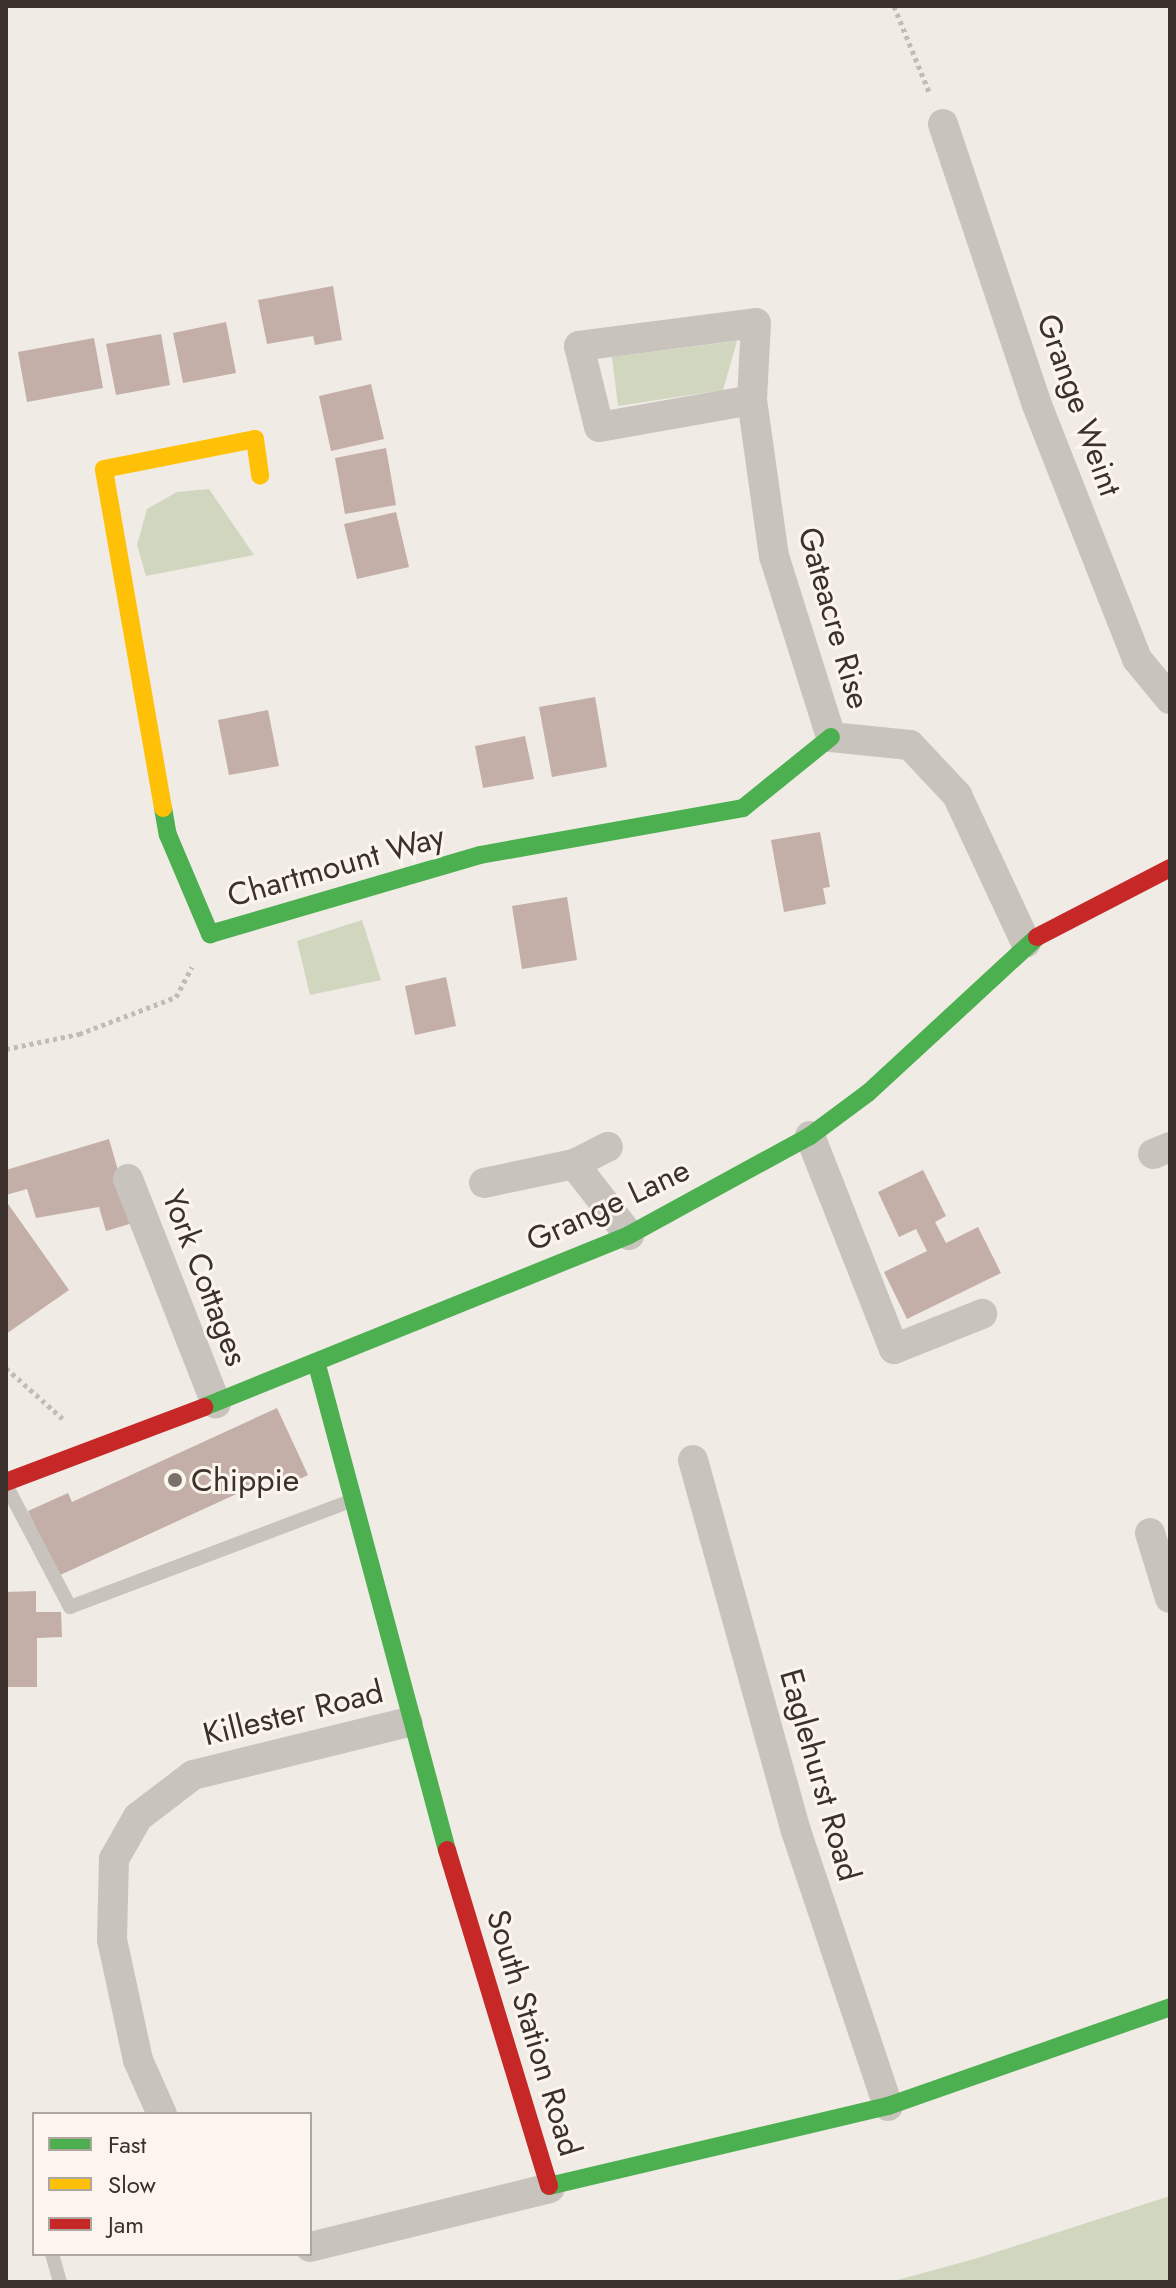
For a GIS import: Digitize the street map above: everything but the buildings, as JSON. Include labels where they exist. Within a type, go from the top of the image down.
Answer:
[{"type":"street","name":"Grange Weint","points":[[943,124],[1037,405],[1137,659],[1170,699]]},
{"type":"street","name":"Gateacre Rise","points":[[752,400],[599,427],[579,346],[756,323],[752,400],[774,556],[831,737],[910,745],[957,795],[1026,943]]},
{"type":"street","name":"Chartmount Way","points":[[260,476],[255,439],[104,469],[168,835],[210,934],[480,855],[743,808],[831,737]]},
{"type":"street","name":"Grange Lane","points":[[6,1483],[317,1365],[629,1235],[810,1136],[868,1093],[1026,943],[1170,868]]},
{"type":"street","points":[[810,1136],[894,1349],[982,1314]]},
{"type":"street","points":[[484,1183],[574,1164],[608,1147]]},
{"type":"street","points":[[574,1164],[629,1235]]},
{"type":"street","name":"York Cottages","points":[[128,1179],[216,1403]]},
{"type":"street","name":"South Station Road","points":[[317,1365],[408,1722],[550,2188],[888,2106],[1170,2007]]},
{"type":"street","name":"Eaglehurst Road","points":[[693,1460],[796,1831],[888,2106]]},
{"type":"street","points":[[1150,1533],[1170,1598]]},
{"type":"street","name":"Killester Road","points":[[161,2112],[138,2060],[112,1940],[114,1859],[138,1817],[193,1775],[408,1722]]},
{"type":"street","points":[[312,2247],[550,2188]]},
{"type":"lane","points":[[6,1483],[70,1607],[352,1500]]},
{"type":"lane","points":[[53,2256],[60,2282]]},
{"type":"path","points":[[894,6],[943,124]]},
{"type":"path","points":[[6,1049],[79,1034],[176,997],[210,934]]},
{"type":"path","points":[[6,1368],[98,1448]]},
{"type":"green space","points":[[737,341],[723,390],[618,406],[612,357]]},
{"type":"green space","points":[[209,489],[254,555],[146,576],[137,545],[147,509],[177,492]]},
{"type":"green space","points":[[362,920],[381,980],[310,995],[297,941]]},
{"type":"green space","points":[[1170,2196],[1170,2282],[890,2282],[978,2258]]},
{"type":"traffic: fast","points":[[163,808],[168,835],[210,934],[480,855],[743,808],[831,737]]},
{"type":"traffic: fast","points":[[204,1407],[629,1235],[810,1136],[868,1093],[1037,937]]},
{"type":"traffic: fast","points":[[317,1365],[447,1850]]},
{"type":"traffic: fast","points":[[549,2186],[888,2106],[1170,2007]]},
{"type":"traffic: slow","points":[[163,808],[104,469],[255,439],[260,476]]},
{"type":"traffic: jam","points":[[1037,937],[1170,868]]},
{"type":"traffic: jam","points":[[6,1482],[204,1407]]},
{"type":"traffic: jam","points":[[447,1850],[549,2186]]},
{"type":"place","name":"Chippie","points":[[175,1480]]}]
